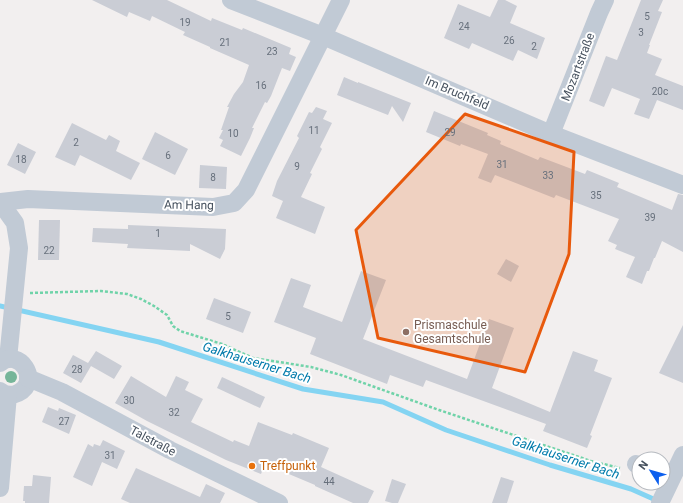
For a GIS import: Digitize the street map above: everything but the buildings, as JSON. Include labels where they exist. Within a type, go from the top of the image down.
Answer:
[{"type":"street","name":"Im Bruchfeld","points":[[231,0],[323,36],[551,134],[683,185]]},
{"type":"street","name":"Am Hang","points":[[0,202],[28,199],[213,207],[234,203],[246,190],[341,0]]},
{"type":"street","name":"Mozartstraße","points":[[551,134],[605,0]]},
{"type":"street","points":[[0,202],[15,223],[19,248],[11,332],[4,361],[19,361],[24,365],[28,372],[26,386],[22,391],[14,394],[4,393],[0,488]]},
{"type":"street","name":"Talstraße","points":[[28,378],[62,392],[170,450],[279,503]]},
{"type":"street","points":[[671,476],[683,455]]},
{"type":"path","points":[[15,293],[101,291],[127,294],[141,298],[167,315],[173,326],[180,331],[222,344],[253,358],[311,367],[341,375],[439,410],[591,461],[624,468],[631,466]]},
{"type":"highlighted area","points":[[465,114],[574,152],[569,254],[525,372],[378,338],[356,230]]},
{"type":"waterway","name":"Galkhauserner Bach","points":[[0,306],[159,342],[303,389],[383,402],[446,430],[550,465],[631,489],[658,501]]},
{"type":"place","name":"Prismaschule Gesamtschule","points":[[406,332]]},
{"type":"place","name":"Treffpunkt","points":[[252,466]]}]
